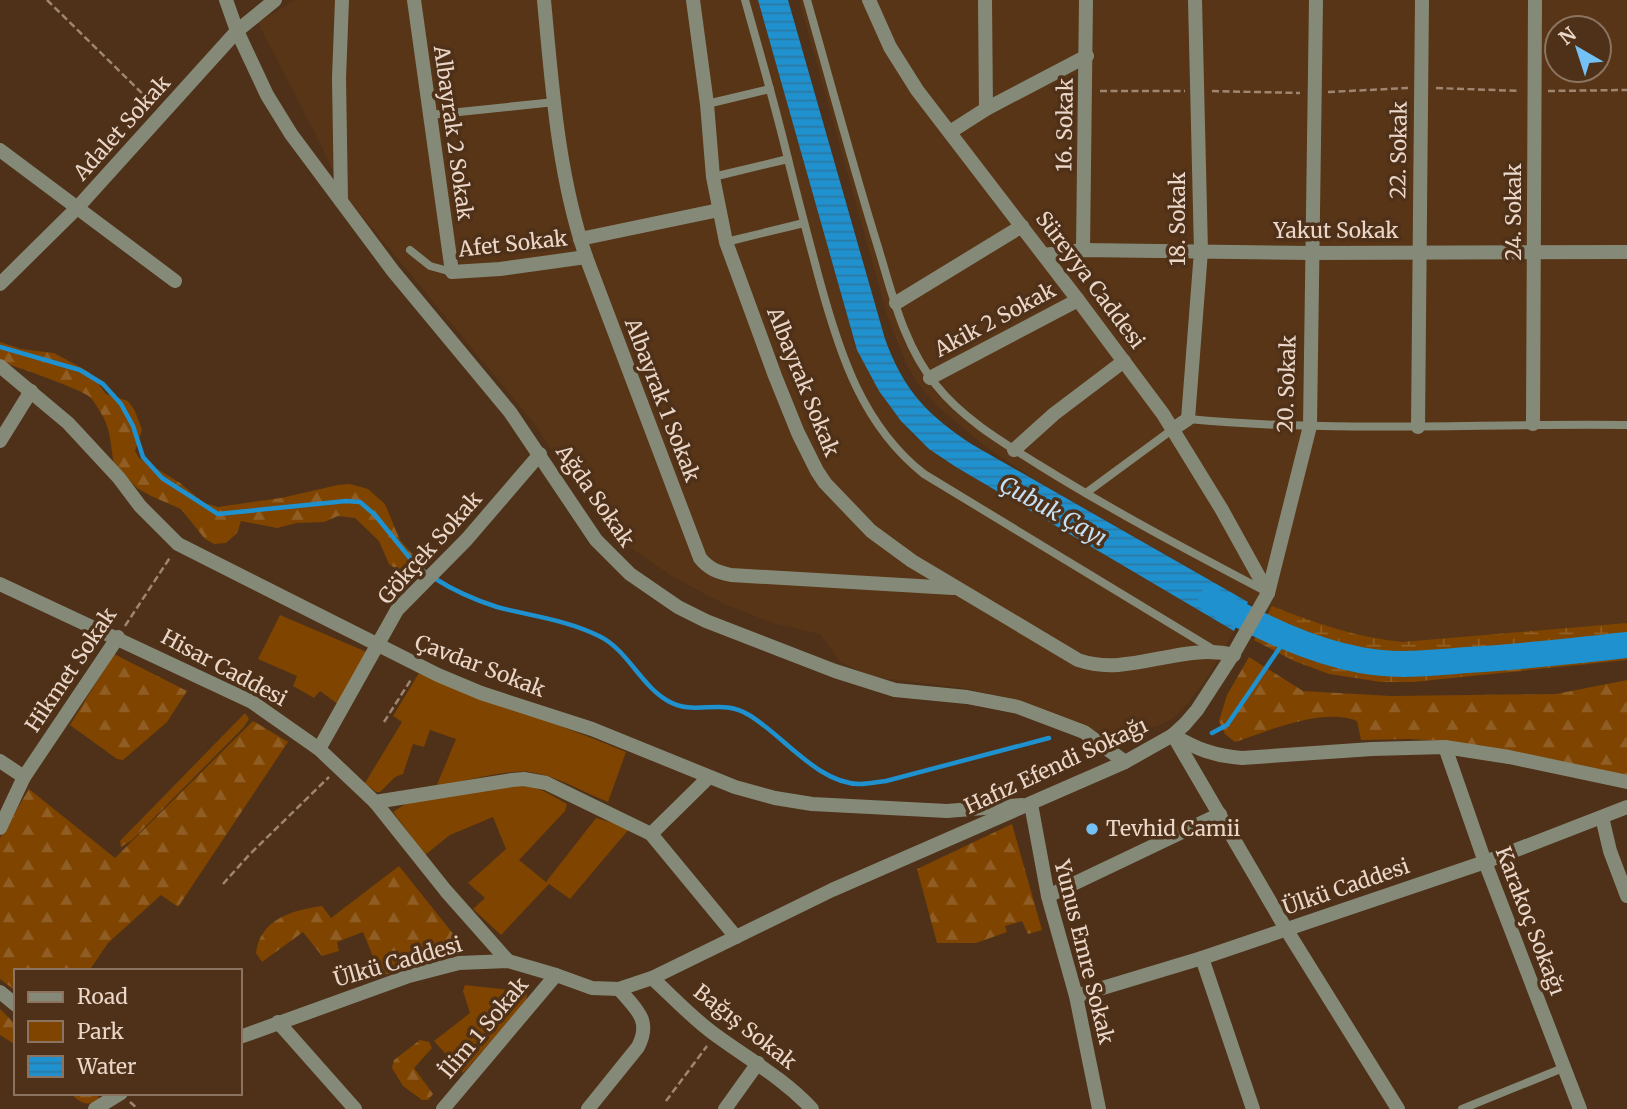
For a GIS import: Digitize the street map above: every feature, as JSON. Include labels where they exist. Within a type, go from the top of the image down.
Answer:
[{"type":"street","name":"Ağda Sokak","points":[[226,0],[237,31],[267,95],[291,134],[393,271],[510,412],[580,518],[612,559],[654,592],[678,607],[719,626],[879,687],[999,702],[1040,714],[1084,732],[1125,762]]},
{"type":"street","name":"Adalet Sokak","points":[[0,284],[77,208],[237,31],[275,0]]},
{"type":"street","points":[[341,201],[339,78],[342,0]]},
{"type":"street","name":"Albayrak 2 Sokak","points":[[414,0],[452,272]]},
{"type":"street","name":"Albayrak 1 Sokak","points":[[544,0],[570,208],[694,544],[707,566],[716,572],[750,577],[954,588]]},
{"type":"street","name":"Albayrak Sokak","points":[[693,0],[707,104],[713,177],[726,242],[798,433],[825,483],[871,531],[954,588],[995,609],[1062,652],[1091,665],[1123,664],[1214,650],[1234,654]]},
{"type":"street","name":"Süreyya Caddesi","points":[[869,0],[901,67],[1079,300],[1172,429],[1222,510],[1268,594]]},
{"type":"street","points":[[985,0],[986,109]]},
{"type":"street","name":"16. Sokak","points":[[1083,250],[1086,0]]},
{"type":"street","name":"18. Sokak","points":[[1188,419],[1201,251],[1195,0]]},
{"type":"street","name":"20. Sokak","points":[[1173,735],[1197,710],[1234,654],[1268,594],[1310,426],[1316,0]]},
{"type":"street","name":"22. Sokak","points":[[1418,427],[1422,0]]},
{"type":"street","name":"24. Sokak","points":[[1533,424],[1535,0]]},
{"type":"street","points":[[950,132],[986,109],[1087,56]]},
{"type":"street","points":[[0,150],[175,281]]},
{"type":"street","name":"Afet Sokak","points":[[580,239],[719,210]]},
{"type":"street","points":[[895,303],[1022,226]]},
{"type":"street","name":"Yakut Sokak","points":[[1044,255],[1083,250],[1311,253],[1627,251]]},
{"type":"street","name":"Afet Sokak","points":[[452,272],[500,269],[586,257]]},
{"type":"street","name":"Akik 2 Sokak","points":[[930,377],[1079,300]]},
{"type":"street","points":[[1014,450],[1054,414],[1124,361]]},
{"type":"street","name":"Çavdar Sokak","points":[[0,366],[68,423],[119,478],[140,506],[178,544],[419,666],[481,692],[592,729],[709,777],[756,793],[813,804],[947,811],[1031,804]]},
{"type":"street","points":[[0,441],[32,391]]},
{"type":"street","points":[[1172,429],[1188,419]]},
{"type":"street","name":"Gökçek Sokak","points":[[319,749],[379,647],[397,610],[441,568],[540,454]]},
{"type":"street","name":"Hisar Caddesi","points":[[0,584],[252,702],[319,749],[375,802],[446,891],[508,961]]},
{"type":"street","name":"Hikmet Sokak","points":[[0,828],[24,777],[118,637]]},
{"type":"street","points":[[1173,735],[1286,929],[1398,1109]]},
{"type":"street","name":"Hafız Efendi Sokağı","points":[[652,978],[843,885],[1125,762],[1173,735],[1203,751],[1222,757],[1445,747],[1627,782]]},
{"type":"street","name":"Karakoç Sokağı","points":[[1445,747],[1485,862],[1580,1109]]},
{"type":"street","points":[[0,761],[24,777]]},
{"type":"street","points":[[651,834],[709,777]]},
{"type":"street","points":[[375,802],[524,779],[546,783],[651,834],[736,937]]},
{"type":"street","name":"Yunus Emre Sokak","points":[[1031,804],[1048,896],[1076,996],[1099,1109]]},
{"type":"street","name":"Ülkü Caddesi","points":[[1076,996],[1202,958],[1485,862],[1627,807]]},
{"type":"street","points":[[1048,896],[1220,814]]},
{"type":"street","points":[[1602,817],[1610,851],[1627,896]]},
{"type":"street","points":[[1202,958],[1253,1109]]},
{"type":"street","name":"Ülkü Caddesi","points":[[242,1036],[437,968],[478,961],[508,961],[592,988],[620,989],[652,978]]},
{"type":"street","name":"İlim 1 Sokak","points":[[443,1109],[556,975]]},
{"type":"street","name":"Bağış Sokak","points":[[652,978],[716,1035],[795,1091],[812,1109]]},
{"type":"street","points":[[588,1109],[644,1037],[645,1025],[640,1013],[620,989]]},
{"type":"street","points":[[0,992],[14,1003]]},
{"type":"street","points":[[278,1022],[355,1109]]},
{"type":"street","points":[[725,1109],[758,1063]]},
{"type":"street","points":[[95,1109],[118,1095]]},
{"type":"lane","points":[[745,0],[829,317],[852,380],[874,422],[906,460],[924,474],[1214,650]]},
{"type":"lane","points":[[807,0],[895,303],[907,336],[930,377],[955,406],[1014,450],[1086,494],[1268,594]]},
{"type":"lane","points":[[707,104],[770,89]]},
{"type":"lane","points":[[430,115],[555,102]]},
{"type":"lane","points":[[713,177],[788,159]]},
{"type":"lane","points":[[726,242],[804,223]]},
{"type":"lane","name":"Afet Sokak","points":[[410,250],[430,266],[452,272]]},
{"type":"lane","points":[[1188,419],[1250,425],[1310,426],[1627,425]]},
{"type":"lane","points":[[1086,494],[1172,429]]},
{"type":"lane","points":[[1462,1109],[1563,1068]]},
{"type":"path","points":[[47,0],[163,114]]},
{"type":"path","points":[[1086,92],[1315,93],[1421,88],[1627,90]]},
{"type":"path","name":"Hikmet Sokak","points":[[118,637],[178,544]]},
{"type":"path","points":[[384,722],[419,666]]},
{"type":"path","points":[[223,884],[249,855],[340,767]]},
{"type":"path","points":[[666,1101],[716,1035]]},
{"type":"shaded area","points":[[294,0],[758,0],[857,350],[879,391],[913,435],[956,467],[1234,631],[1207,678],[1188,703],[1172,719],[1158,726],[1132,732],[1099,733],[1005,697],[964,688],[873,677],[840,662],[820,634],[776,624],[724,604],[673,577],[631,548],[582,496],[533,422],[343,193],[258,23]]},
{"type":"shaded area","points":[[799,0],[1627,0],[1627,630],[1402,650],[1306,628],[1248,602],[1037,481],[986,447],[937,406],[906,364],[888,318]]},
{"type":"green space","points":[[0,342],[21,349],[54,353],[89,372],[106,394],[128,401],[142,430],[135,451],[139,458],[180,483],[204,503],[218,507],[281,498],[338,485],[350,484],[368,489],[385,504],[400,540],[425,569],[422,578],[409,578],[389,564],[379,541],[355,518],[338,516],[324,522],[297,523],[277,528],[241,521],[237,533],[226,543],[214,544],[205,539],[181,509],[137,488],[114,464],[107,426],[91,398],[63,384],[0,362]]},
{"type":"green space","points":[[1272,606],[1368,637],[1402,642],[1627,623],[1627,660],[1413,682],[1381,682],[1329,674],[1294,661],[1254,640]]},
{"type":"green space","points":[[280,615],[369,653],[339,705],[320,691],[314,698],[293,686],[297,676],[258,659]]},
{"type":"green space","points":[[114,654],[187,691],[167,722],[123,760],[117,759],[70,725]]},
{"type":"green space","points":[[1249,657],[1303,691],[1391,696],[1556,694],[1627,680],[1627,776],[1446,741],[1361,740],[1357,721],[1343,717],[1296,722],[1235,742],[1225,734],[1219,721],[1227,695]]},
{"type":"green space","points":[[419,673],[626,752],[608,802],[560,781],[530,772],[496,774],[436,787],[456,739],[430,730],[424,747],[413,744],[403,774],[395,777],[380,792],[376,792],[365,783],[402,722],[393,716]]},
{"type":"green space","points":[[244,714],[249,719],[243,728],[132,840],[121,847],[120,841]]},
{"type":"green space","points":[[253,721],[288,742],[178,907],[161,895],[108,943],[90,969],[14,969],[14,990],[0,979],[0,838],[29,789],[115,858]]},
{"type":"green space","points":[[513,786],[536,788],[567,804],[565,811],[519,860],[546,882],[596,818],[630,828],[570,899],[549,884],[501,935],[473,909],[485,898],[468,883],[506,849],[493,817],[450,835],[425,855],[393,812],[405,804]]},
{"type":"green space","points":[[1012,824],[1042,930],[1028,934],[1022,921],[1005,926],[1007,932],[976,943],[937,943],[917,869]]},
{"type":"green space","points":[[399,866],[466,950],[381,976],[363,932],[337,942],[339,951],[322,956],[303,932],[262,962],[256,953],[264,932],[280,918],[300,910],[322,906],[331,918]]},
{"type":"green space","points":[[465,985],[527,992],[526,1002],[463,1073],[434,1041],[470,1013],[463,991]]},
{"type":"green space","points":[[0,1009],[14,1023],[14,1044],[0,1035]]},
{"type":"green space","points":[[420,1040],[429,1042],[432,1048],[414,1068],[433,1094],[428,1100],[422,1100],[403,1086],[392,1068],[394,1060]]},
{"type":"green space","points":[[72,1095],[98,1095],[99,1099],[84,1103]]},
{"type":"water","points":[[758,0],[788,0],[885,339],[909,387],[930,412],[973,445],[1248,602],[1234,631],[956,467],[929,449],[901,421],[879,391],[857,350]]},
{"type":"waterway","points":[[0,347],[80,370],[103,384],[121,404],[133,426],[143,457],[162,478],[218,514],[346,501],[360,502],[375,515],[418,568],[427,573]]},
{"type":"waterway","points":[[434,578],[456,591],[489,604],[562,622],[599,636],[618,650],[649,686],[668,701],[688,707],[728,707],[739,710],[762,724],[815,767],[845,782],[860,784],[886,781],[1049,738]]},
{"type":"waterway","name":"Çubuk Çayı","points":[[1211,600],[1302,643],[1340,656],[1373,662],[1427,663],[1627,645]]},
{"type":"waterway","points":[[1212,733],[1227,725],[1287,637]]},
{"type":"place","name":"Tevhid Camii","points":[[1092,829]]}]
